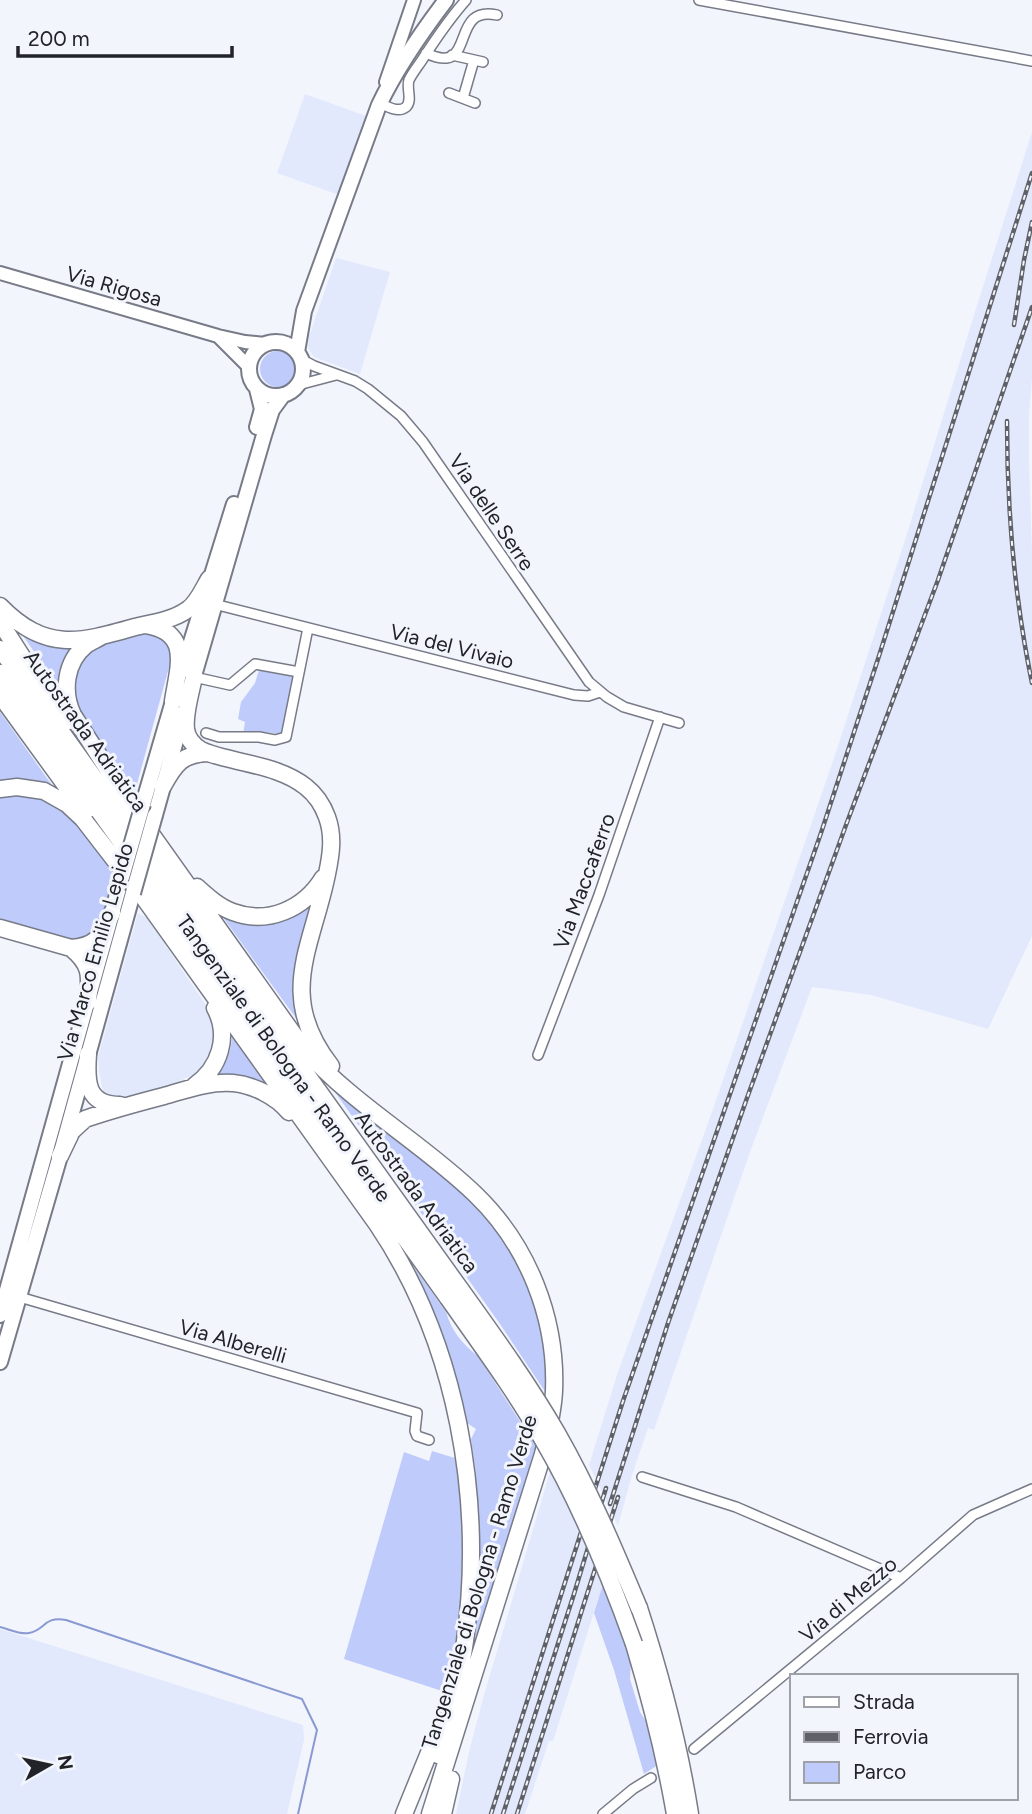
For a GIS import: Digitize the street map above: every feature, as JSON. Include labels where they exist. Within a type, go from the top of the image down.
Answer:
[{"type":"highway","points":[[0,606],[28,628],[58,640],[76,641],[172,617],[190,608],[209,579]]},
{"type":"highway","points":[[0,622],[23,658],[136,803]]},
{"type":"highway","points":[[144,625],[168,633],[177,645],[179,656],[173,701]]},
{"type":"highway","points":[[102,636],[87,645],[71,666],[66,684],[67,700],[79,724],[136,803]]},
{"type":"highway","name":"Autostrada Adriatica","points":[[1,650],[454,1294],[497,1368],[544,1440],[598,1549],[634,1644],[667,1769],[674,1814]]},
{"type":"highway","name":"Autostrada Adriatica","points":[[0,673],[454,1294],[535,1397],[602,1521],[639,1608],[666,1698],[690,1814]]},
{"type":"highway","points":[[194,677],[186,719],[186,732],[194,745],[208,753],[287,776],[305,786],[321,805],[329,824],[332,842],[329,867],[302,974],[302,1001],[306,1020],[321,1052],[335,1072],[412,1142]]},
{"type":"highway","points":[[0,695],[102,836],[116,861]]},
{"type":"highway","points":[[163,786],[183,758],[208,753]]},
{"type":"highway","points":[[0,789],[37,789],[59,799],[83,819],[116,861]]},
{"type":"highway","name":"Tangenziale di Bologna - Ramo Verde","points":[[136,803],[159,846],[304,1049],[351,1095],[475,1193],[519,1249],[538,1289],[552,1343],[554,1382],[551,1421],[430,1814]]},
{"type":"highway","points":[[159,846],[212,901],[230,912],[245,916],[275,915],[305,901],[329,867]]},
{"type":"highway","name":"Tangenziale di Bologna - Ramo Verde","points":[[116,861],[384,1236],[408,1276],[434,1339],[453,1405],[465,1466],[470,1530],[470,1588],[463,1653],[449,1716],[419,1814]]},
{"type":"highway","points":[[150,906],[216,1010],[221,1023],[222,1045],[216,1063],[203,1080],[190,1089]]},
{"type":"highway","points":[[71,948],[85,946],[96,940],[112,913]]},
{"type":"highway","points":[[0,928],[71,948],[82,957],[89,970],[88,1002]]},
{"type":"highway","points":[[88,1054],[87,1080],[92,1094],[111,1105],[137,1104]]},
{"type":"highway","points":[[60,1156],[72,1131],[85,1119],[190,1089],[233,1083],[264,1093],[286,1108],[339,1172]]},
{"type":"highway","points":[[443,1814],[487,1632]]},
{"type":"highway","points":[[404,1814],[438,1731],[463,1653]]},
{"type":"main road","points":[[304,311],[290,330],[254,353],[248,366],[249,375],[257,389],[269,396],[289,393],[298,385],[303,372],[299,355],[304,311],[382,105],[414,0]]},
{"type":"main road","points":[[382,105],[388,84],[446,0]]},
{"type":"main road","points":[[382,105],[457,0]]},
{"type":"main road","name":"Via Rigosa","points":[[0,273],[218,336],[245,342],[271,343]]},
{"type":"main road","name":"Via Rigosa","points":[[218,336],[248,366]]},
{"type":"main road","points":[[271,343],[284,343],[299,355]]},
{"type":"main road","name":"Via Marco Emilio Lepido","points":[[0,1362],[12,1295],[122,877],[136,803],[173,701],[240,486],[262,409],[257,389]]},
{"type":"main road","name":"Via Marco Emilio Lepido","points":[[0,1315],[12,1295],[60,1156],[214,604],[272,410],[283,395]]},
{"type":"street","points":[[382,105],[394,110],[407,106],[408,83],[442,30],[466,0]]},
{"type":"street","points":[[699,0],[1032,61]]},
{"type":"street","points":[[426,53],[437,58],[452,55],[460,47],[470,21],[475,16],[496,15]]},
{"type":"street","points":[[452,55],[479,61],[463,98]]},
{"type":"street","points":[[449,93],[475,103]]},
{"type":"street","name":"Via delle Serre","points":[[299,355],[368,389],[410,425],[583,676],[600,692]]},
{"type":"street","points":[[298,385],[336,375]]},
{"type":"street","name":"Via del Vivaio","points":[[214,604],[574,695],[583,697],[600,692]]},
{"type":"street","points":[[206,733],[219,737],[259,737],[275,740],[286,737],[308,628]]},
{"type":"street","points":[[194,677],[230,685],[255,664],[299,673]]},
{"type":"street","points":[[600,692],[624,707],[678,723]]},
{"type":"street","name":"Via Maccaferro","points":[[538,1055],[599,895],[660,718]]},
{"type":"street","name":"Via Alberelli","points":[[12,1295],[417,1413],[417,1436],[429,1440]]},
{"type":"street","points":[[642,1477],[736,1507],[901,1578]]},
{"type":"street","name":"Via di Mezzo","points":[[694,1749],[973,1515],[1032,1489]]},
{"type":"street","points":[[603,1814],[651,1778]]},
{"type":"shaded area","points":[[305,94],[366,116],[339,195],[277,173]]},
{"type":"shaded area","points":[[1032,132],[1032,378],[1029,459],[1032,554],[1032,936],[988,1029],[871,995],[812,987],[750,1152],[654,1430],[648,1428],[618,1526],[589,1465],[617,1375],[713,1109],[834,758]]},
{"type":"shaded area","points":[[336,258],[390,272],[360,374],[314,357],[308,348],[309,337]]},
{"type":"shaded area","points":[[138,913],[147,918],[210,1011],[215,1035],[212,1050],[197,1073],[169,1086],[118,1098],[103,1091],[98,1057]]},
{"type":"shaded area","points":[[550,1472],[603,1584],[553,1741],[549,1741],[525,1814],[456,1814],[484,1695]]},
{"type":"shaded area","points":[[0,1629],[303,1725],[304,1740],[287,1814],[0,1814]]},
{"type":"green space","points":[[278,351],[291,356],[296,369],[291,382],[278,387],[265,382],[260,369],[265,356]]},
{"type":"green space","points":[[19,630],[83,643],[60,683],[55,682]]},
{"type":"green space","points":[[153,630],[166,638],[173,653],[134,795],[77,710],[72,695],[74,675],[84,656],[98,645]]},
{"type":"green space","points":[[259,670],[294,677],[283,734],[243,734],[245,722],[238,719],[241,702],[255,683]]},
{"type":"green space","points":[[0,712],[54,788],[27,781],[0,783]]},
{"type":"green space","points":[[17,793],[49,800],[71,816],[95,847],[116,868],[105,910],[93,938],[70,941],[0,922],[0,796]]},
{"type":"green space","points":[[317,896],[303,951],[306,1032],[217,909],[235,916]]},
{"type":"green space","points":[[235,1036],[268,1085],[235,1077],[214,1078],[224,1064],[232,1037]]},
{"type":"green space","points":[[334,1086],[472,1197],[516,1251],[544,1318],[550,1399],[500,1324],[332,1088]]},
{"type":"green space","points":[[404,1253],[446,1312],[458,1337],[478,1356],[539,1451],[458,1708],[476,1511],[476,1474],[471,1439],[476,1429],[464,1421]]},
{"type":"green space","points":[[432,1451],[455,1458],[464,1538],[463,1600],[445,1692],[344,1659],[404,1452],[429,1461]]},
{"type":"green space","points":[[603,1584],[631,1663],[630,1679],[640,1712],[649,1726],[658,1765],[644,1774],[614,1670],[594,1613]]},
{"type":"waterway","points":[[0,1627],[26,1633],[35,1631],[53,1620],[66,1620],[302,1699],[317,1730],[298,1814]]},
{"type":"railway","points":[[491,1814],[623,1401],[821,833],[1032,173]]},
{"type":"railway","points":[[1014,325],[1032,222]]},
{"type":"railway","points":[[610,1504],[668,1323],[747,1098],[938,580],[1032,307]]},
{"type":"railway","points":[[1007,421],[1013,552],[1020,618],[1032,683]]},
{"type":"railway","points":[[503,1814],[606,1488]]},
{"type":"railway","points":[[517,1814],[618,1497]]}]
